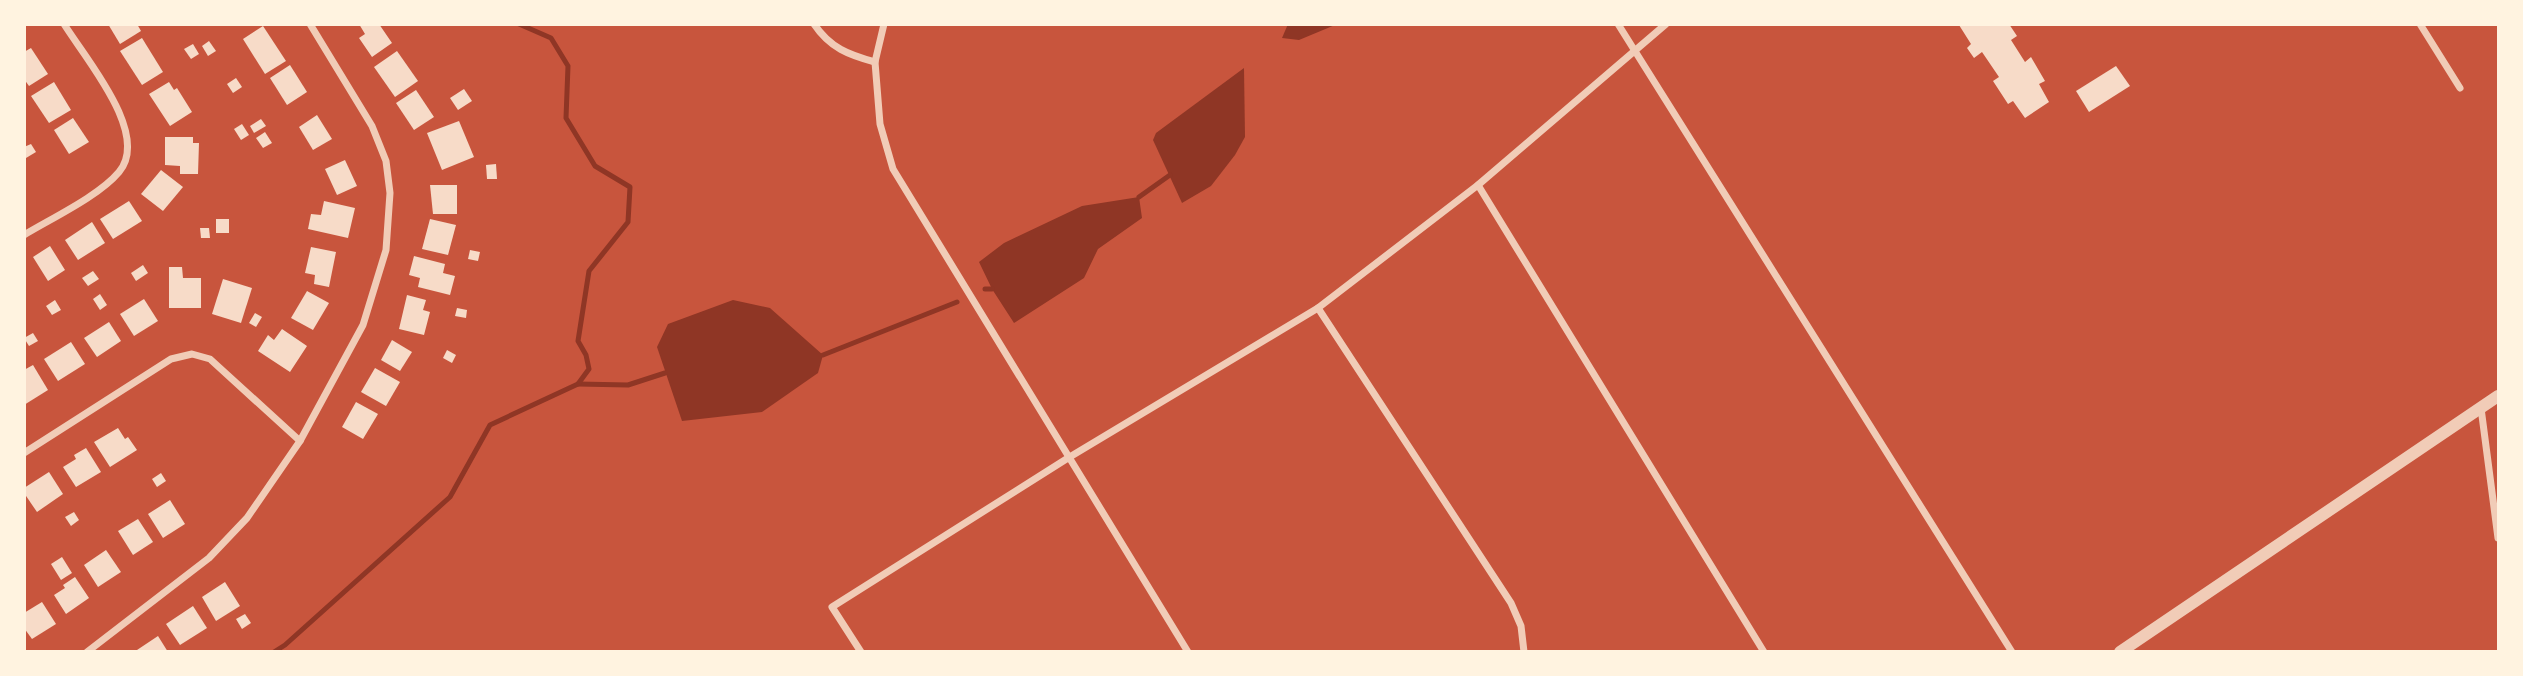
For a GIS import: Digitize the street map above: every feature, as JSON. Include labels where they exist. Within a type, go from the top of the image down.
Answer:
[{"type":"street","points":[[24,235],[100,189],[120,171],[128,153],[128,134],[120,112],[64,24]]},
{"type":"street","points":[[87,652],[209,558],[247,519],[300,441],[363,325],[386,250],[390,192],[386,161],[372,127],[310,24]]},
{"type":"street","points":[[814,24],[830,44],[851,56],[876,62]]},
{"type":"street","points":[[884,24],[876,62],[880,124],[893,169],[1188,652]]},
{"type":"street","points":[[1618,24],[2012,652]]},
{"type":"street","points":[[861,652],[832,607],[1068,458],[1318,308],[1478,185],[1666,24]]},
{"type":"street","points":[[2420,24],[2460,88]]},
{"type":"street","points":[[1478,185],[1764,652]]},
{"type":"street","points":[[1318,308],[1511,603],[1521,626],[1524,652]]},
{"type":"street","points":[[24,453],[171,359],[192,354],[210,359],[300,441]]},
{"type":"street","points":[[2120,652],[2498,397]]},
{"type":"street","points":[[2481,408],[2498,538]]},
{"type":"shaded area","points":[[1288,24],[1335,25],[1299,40],[1282,38]]},
{"type":"shaded area","points":[[1244,68],[1245,137],[1211,186],[1182,203],[1153,140],[1156,133]]},
{"type":"shaded area","points":[[1139,197],[1142,218],[1098,249],[1084,278],[1014,323],[992,289],[979,262],[1004,243],[1082,206]]},
{"type":"shaded area","points":[[733,300],[770,308],[823,355],[818,373],[762,412],[682,421],[657,347],[668,324]]},
{"type":"building","points":[[108,24],[137,24],[141,31],[120,44]]},
{"type":"building","points":[[359,24],[379,24],[392,43],[372,57],[359,38],[365,34]]},
{"type":"building","points":[[2009,24],[2017,36],[2011,40],[2025,62],[2031,57],[2045,81],[2039,84],[2049,102],[2025,118],[2013,101],[2008,104],[1993,81],[1999,77],[1982,52],[1974,58],[1967,48],[1971,44],[1959,25]]},
{"type":"building","points":[[263,26],[286,61],[265,74],[243,39]]},
{"type":"building","points":[[142,38],[163,72],[142,85],[120,51]]},
{"type":"building","points":[[209,41],[216,51],[208,56],[202,46]]},
{"type":"building","points":[[193,44],[199,54],[191,59],[184,49]]},
{"type":"building","points":[[31,48],[48,74],[29,86],[24,79],[24,52]]},
{"type":"building","points":[[397,51],[418,81],[395,97],[374,67]]},
{"type":"building","points":[[290,65],[307,92],[287,105],[270,78]]},
{"type":"building","points":[[2116,66],[2130,86],[2089,112],[2076,91]]},
{"type":"building","points":[[236,78],[242,87],[233,93],[227,84]]},
{"type":"building","points":[[54,82],[71,110],[49,123],[31,96]]},
{"type":"building","points":[[169,82],[174,90],[177,88],[192,112],[170,126],[149,94]]},
{"type":"building","points":[[464,89],[472,101],[458,110],[450,98]]},
{"type":"building","points":[[416,90],[434,117],[414,130],[396,103]]},
{"type":"building","points":[[317,115],[332,139],[313,150],[299,127]]},
{"type":"building","points":[[73,118],[89,142],[69,154],[54,130]]},
{"type":"building","points":[[261,119],[266,126],[254,133],[250,126]]},
{"type":"building","points":[[459,121],[474,157],[442,170],[427,133]]},
{"type":"building","points":[[242,124],[249,135],[241,140],[234,129]]},
{"type":"building","points":[[265,132],[272,143],[263,148],[256,138]]},
{"type":"building","points":[[165,137],[193,137],[193,143],[199,143],[198,174],[180,174],[180,166],[165,165]]},
{"type":"building","points":[[31,144],[36,152],[26,158],[24,147]]},
{"type":"building","points":[[345,160],[357,186],[337,195],[325,169]]},
{"type":"building","points":[[496,164],[497,179],[487,179],[486,165]]},
{"type":"building","points":[[161,170],[183,187],[163,211],[141,194]]},
{"type":"building","points":[[430,185],[457,185],[457,214],[433,214]]},
{"type":"building","points":[[129,201],[142,221],[113,239],[100,219]]},
{"type":"building","points":[[324,201],[355,208],[348,238],[308,229],[311,214],[321,215]]},
{"type":"building","points":[[216,219],[229,219],[229,233],[216,233]]},
{"type":"building","points":[[430,219],[456,225],[448,255],[422,249]]},
{"type":"building","points":[[92,222],[105,243],[78,260],[65,240]]},
{"type":"building","points":[[200,228],[209,228],[210,238],[201,238]]},
{"type":"building","points":[[50,246],[65,270],[48,281],[33,257]]},
{"type":"building","points":[[311,247],[336,252],[329,287],[314,284],[315,275],[305,273]]},
{"type":"building","points":[[470,250],[480,252],[478,261],[468,259]]},
{"type":"building","points":[[414,256],[445,264],[443,273],[455,276],[450,295],[418,287],[420,278],[409,275]]},
{"type":"building","points":[[143,265],[148,273],[136,281],[131,273]]},
{"type":"building","points":[[169,267],[182,267],[183,278],[201,278],[201,308],[169,308]]},
{"type":"building","points":[[93,271],[99,279],[88,286],[82,278]]},
{"type":"building","points":[[223,279],[252,288],[241,323],[212,314]]},
{"type":"building","points":[[307,291],[329,303],[313,330],[291,318]]},
{"type":"building","points":[[100,294],[107,305],[100,310],[93,299]]},
{"type":"building","points":[[407,295],[426,300],[423,310],[430,312],[424,335],[399,329]]},
{"type":"building","points":[[144,299],[158,321],[134,336],[120,314]]},
{"type":"building","points":[[55,300],[61,310],[52,315],[46,306]]},
{"type":"building","points":[[457,308],[467,310],[466,318],[455,316]]},
{"type":"building","points":[[255,313],[262,317],[256,327],[249,323]]},
{"type":"building","points":[[109,322],[121,341],[97,357],[84,338]]},
{"type":"building","points":[[282,329],[307,346],[290,372],[258,351],[268,335],[274,340]]},
{"type":"building","points":[[33,333],[38,341],[29,346],[24,338]]},
{"type":"building","points":[[392,340],[412,352],[400,371],[381,360]]},
{"type":"building","points":[[71,342],[85,364],[58,381],[44,359]]},
{"type":"building","points":[[447,350],[456,355],[452,363],[443,358]]},
{"type":"building","points":[[33,365],[48,390],[24,405],[24,370]]},
{"type":"building","points":[[375,368],[400,382],[386,406],[361,392]]},
{"type":"building","points":[[356,402],[378,414],[363,439],[342,427]]},
{"type":"building","points":[[118,428],[137,450],[110,467],[94,442]]},
{"type":"building","points":[[86,448],[101,472],[76,487],[63,467],[76,459],[74,455]]},
{"type":"building","points":[[49,472],[63,494],[37,512],[24,493],[24,488]]},
{"type":"building","points":[[161,473],[166,481],[157,487],[152,479]]},
{"type":"building","points":[[170,500],[185,524],[163,538],[148,514]]},
{"type":"building","points":[[74,512],[79,520],[71,526],[65,517]]},
{"type":"building","points":[[138,519],[153,542],[133,555],[118,531]]},
{"type":"building","points":[[106,550],[121,572],[98,587],[84,565]]},
{"type":"building","points":[[62,557],[72,573],[61,580],[51,564]]},
{"type":"building","points":[[75,577],[89,598],[66,614],[54,595]]},
{"type":"building","points":[[225,582],[240,606],[216,621],[202,597]]},
{"type":"building","points":[[42,602],[56,624],[32,639],[24,628],[24,613]]},
{"type":"building","points":[[193,606],[207,628],[180,645],[166,624]]},
{"type":"building","points":[[245,614],[251,623],[242,629],[236,619]]},
{"type":"building","points":[[158,636],[168,652],[134,652]]},
{"type":"waterway","points":[[274,652],[450,497],[490,425],[578,384],[589,369],[586,355],[578,341],[589,271],[628,222],[630,187],[595,166],[566,118],[568,66],[551,38],[519,24]]},
{"type":"waterway","points":[[1139,197],[1170,175]]},
{"type":"waterway","points":[[985,289],[992,289]]},
{"type":"waterway","points":[[823,355],[957,302]]},
{"type":"waterway","points":[[578,384],[628,385],[665,373]]}]
